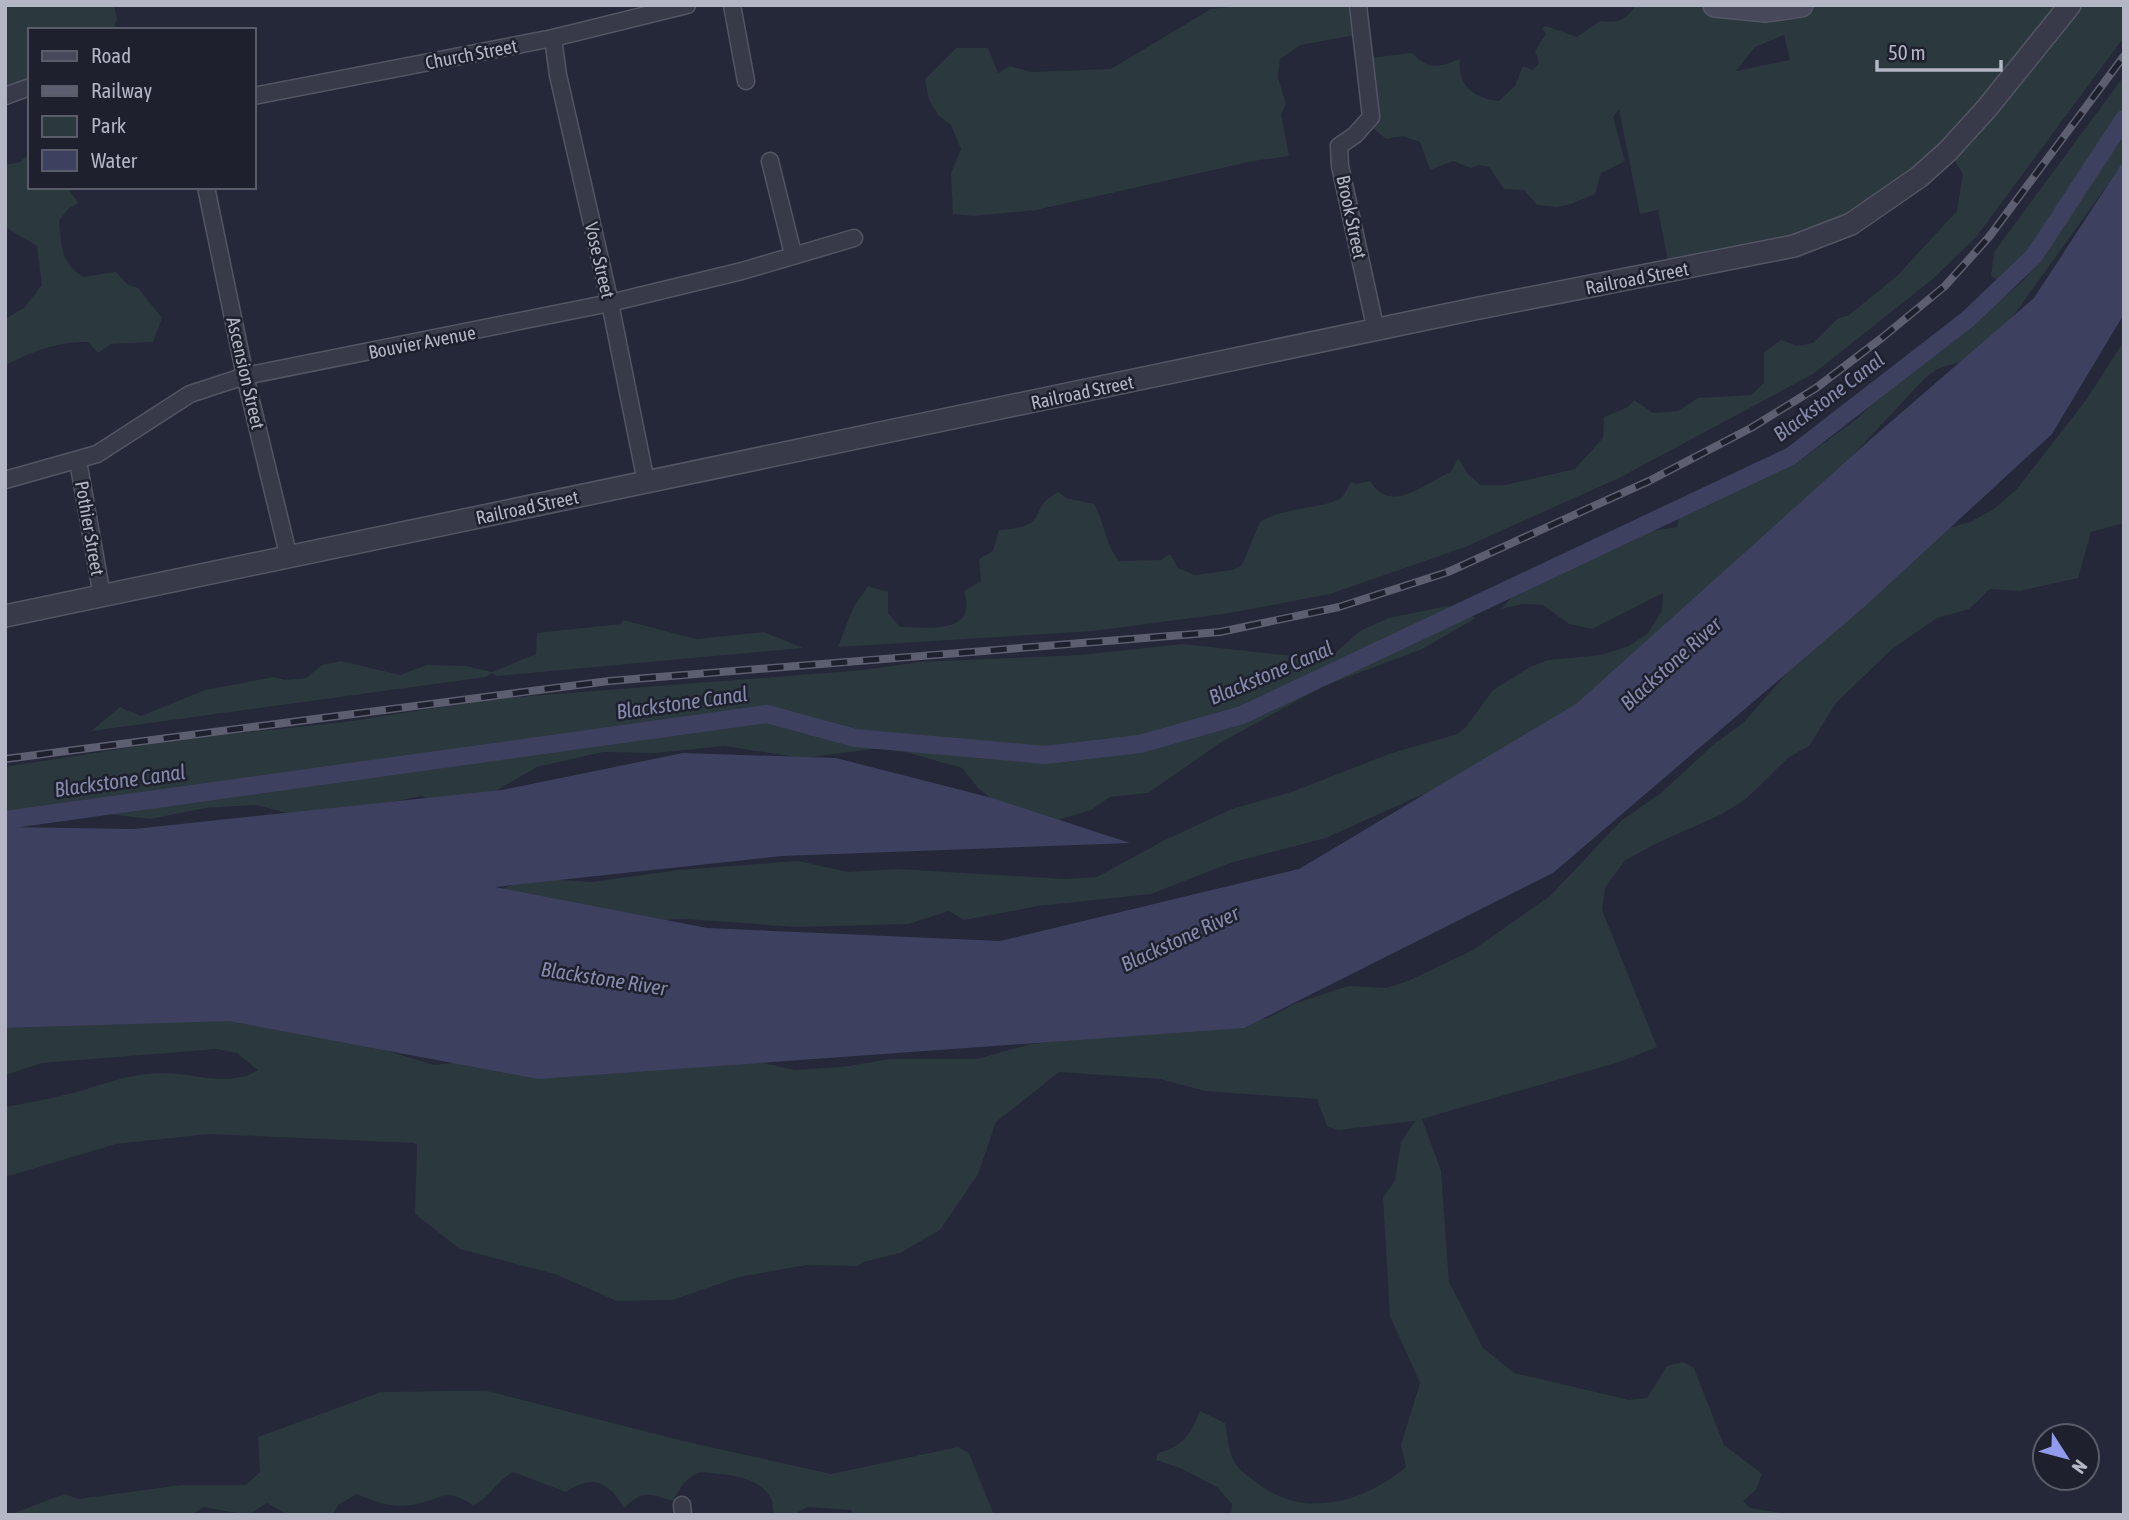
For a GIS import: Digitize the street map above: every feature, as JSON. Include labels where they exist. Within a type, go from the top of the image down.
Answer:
[{"type":"main road","points":[[1715,5],[1766,10],[1801,5]]},
{"type":"street","name":"Church Street","points":[[256,96],[553,38],[687,5]]},
{"type":"street","points":[[732,5],[746,81]]},
{"type":"street","name":"Brook Street","points":[[1358,5],[1371,117],[1355,135],[1339,146],[1340,166],[1376,331]]},
{"type":"street","name":"Railroad Street","points":[[5,616],[1794,246],[1851,224],[1888,200],[1948,150],[2070,5]]},
{"type":"street","name":"Vose Street","points":[[553,38],[558,75],[610,303],[646,482]]},
{"type":"street","points":[[5,96],[28,88]]},
{"type":"street","points":[[770,161],[793,254]]},
{"type":"street","name":"Ascension Street","points":[[206,189],[245,376],[289,558]]},
{"type":"street","name":"Bouvier Avenue","points":[[5,480],[78,461],[114,444],[190,394],[245,376],[610,303],[742,271],[854,238]]},
{"type":"street","name":"Pothier Street","points":[[78,461],[102,596]]},
{"type":"green space","points":[[5,5],[114,5],[117,19],[114,28],[28,28],[28,82],[5,90]]},
{"type":"green space","points":[[1246,5],[1358,5],[1361,34],[1300,45],[1280,59],[1278,78],[1286,104],[1281,114],[1289,156],[1253,161],[1036,210],[974,216],[953,214],[951,173],[961,149],[951,125],[938,115],[929,100],[925,79],[956,48],[988,48],[998,73],[1010,66],[1031,72],[1111,69],[1211,9]]},
{"type":"green space","points":[[1636,5],[2124,5],[2124,37],[1977,236],[1934,278],[1813,374],[1619,478],[1465,547],[1330,594],[1230,613],[1093,631],[838,647],[853,608],[868,586],[888,592],[888,613],[900,627],[948,626],[957,622],[964,616],[964,591],[981,581],[979,559],[993,551],[999,530],[1016,528],[1033,521],[1048,499],[1058,492],[1066,498],[1094,504],[1110,547],[1119,561],[1161,560],[1170,554],[1178,568],[1195,575],[1233,570],[1242,565],[1260,522],[1280,513],[1336,501],[1351,482],[1357,484],[1370,481],[1388,496],[1398,496],[1451,472],[1458,458],[1468,474],[1480,485],[1505,485],[1575,469],[1603,438],[1604,417],[1628,407],[1634,400],[1653,413],[1678,411],[1698,398],[1751,395],[1764,383],[1764,352],[1781,340],[1798,346],[1813,343],[1837,319],[1849,315],[1897,276],[1957,211],[1963,174],[1947,149],[1875,200],[1816,230],[1764,247],[1668,261],[1658,210],[1640,214],[1619,110],[1613,117],[1625,161],[1601,173],[1595,194],[1556,207],[1537,205],[1524,190],[1504,189],[1489,167],[1479,165],[1471,168],[1453,161],[1430,170],[1420,142],[1402,136],[1386,139],[1361,118],[1366,108],[1370,58],[1412,53],[1428,65],[1434,66],[1460,59],[1461,77],[1469,89],[1482,97],[1499,101],[1515,86],[1523,66],[1532,70],[1539,63],[1535,51],[1546,34],[1542,28],[1546,26],[1577,37],[1600,21],[1621,20]],"holes":[[[1784,35],[1790,60],[1736,71],[1755,47]]]},
{"type":"green space","points":[[2124,76],[2124,106],[2084,175],[2021,263],[1999,281],[1991,276],[1994,252]]},
{"type":"green space","points":[[2124,128],[2124,162],[1995,341],[1969,359],[1937,369],[1925,378],[1812,499],[1700,628],[1481,776],[1421,795],[1326,838],[1230,863],[1151,894],[1038,906],[964,920],[949,911],[908,924],[797,927],[686,919],[615,922],[494,892],[530,878],[591,882],[679,870],[798,861],[848,872],[897,869],[1065,879],[1097,877],[1163,841],[1232,809],[1294,791],[1389,754],[1457,734],[1466,727],[1493,690],[1530,667],[1548,660],[1601,655],[1629,646],[1647,634],[1662,611],[1663,593],[1592,629],[1569,624],[1543,605],[1522,604],[1501,609],[1530,578],[1636,533],[1677,527],[1681,506],[1705,505],[1799,461],[1858,418],[1897,380],[1965,331],[2025,279],[2093,181]]},
{"type":"green space","points":[[28,155],[28,189],[68,189],[78,203],[68,209],[59,221],[66,260],[83,277],[116,272],[128,285],[138,288],[162,318],[153,342],[111,344],[98,353],[88,342],[66,343],[5,365],[5,319],[24,308],[42,285],[37,246],[5,227],[5,165],[20,162]]},
{"type":"green space","points":[[2124,341],[2124,523],[2091,532],[2078,578],[2020,591],[1990,589],[1969,609],[1937,618],[1892,649],[1836,703],[1809,746],[1789,757],[1746,799],[1720,815],[1624,861],[1605,888],[1602,910],[1657,1047],[1622,1061],[1422,1119],[1441,1171],[1449,1282],[1483,1348],[1514,1373],[1629,1400],[1647,1398],[1667,1366],[1683,1362],[1694,1368],[1724,1445],[1762,1474],[1756,1490],[1743,1501],[1750,1508],[1794,1515],[1231,1515],[1232,1504],[1217,1487],[1180,1468],[1156,1460],[1158,1453],[1174,1447],[1185,1438],[1200,1411],[1225,1423],[1231,1455],[1239,1469],[1274,1494],[1293,1501],[1332,1502],[1352,1498],[1389,1480],[1406,1467],[1401,1445],[1420,1383],[1390,1316],[1383,1198],[1395,1180],[1401,1142],[1415,1121],[1338,1130],[1327,1126],[1317,1099],[1205,1091],[1160,1079],[1059,1072],[996,1122],[978,1174],[940,1230],[900,1253],[863,1262],[858,1266],[806,1265],[739,1277],[672,1300],[617,1301],[555,1274],[460,1249],[415,1214],[417,1145],[414,1143],[208,1134],[116,1144],[5,1177],[5,1107],[69,1094],[138,1075],[163,1073],[224,1079],[236,1078],[258,1070],[237,1053],[217,1049],[42,1063],[5,1075],[6,1028],[69,1026],[176,1013],[345,1021],[391,1052],[434,1065],[490,1059],[763,1063],[795,1070],[842,1067],[890,1059],[977,1059],[1031,1044],[1268,1018],[1294,1004],[1348,986],[1386,988],[1408,981],[1473,950],[1550,896],[1622,820],[1661,793],[1713,745],[1744,722],[1810,647],[1930,533],[1970,522],[1994,509],[2017,489],[2086,400]]},
{"type":"green space","points":[[1447,606],[1476,618],[1422,649],[1324,686],[1220,743],[1148,793],[1110,797],[1091,810],[1045,824],[1022,823],[978,788],[962,768],[905,752],[880,748],[803,758],[724,746],[656,753],[603,752],[537,767],[466,808],[450,807],[421,796],[356,810],[304,817],[256,805],[205,808],[150,819],[67,809],[5,813],[5,767],[183,739],[345,722],[493,699],[863,670],[920,662],[1080,655],[1183,644],[1311,658],[1335,653],[1360,631],[1389,618]]},
{"type":"green space","points":[[623,620],[696,639],[764,632],[803,648],[497,676],[492,673],[486,677],[91,731],[120,707],[141,716],[205,690],[274,677],[285,680],[306,678],[322,665],[341,661],[400,675],[427,665],[466,666],[492,672],[536,654],[537,633],[621,624]]},
{"type":"green space","points":[[487,1391],[683,1441],[831,1474],[958,1447],[969,1453],[994,1515],[854,1515],[851,1510],[807,1507],[793,1515],[773,1515],[770,1496],[757,1484],[739,1477],[703,1472],[686,1481],[673,1501],[647,1495],[637,1498],[624,1508],[606,1486],[599,1483],[584,1483],[566,1492],[513,1472],[473,1505],[455,1496],[442,1496],[421,1503],[397,1506],[357,1494],[338,1505],[333,1515],[288,1515],[267,1503],[248,1515],[203,1507],[192,1515],[9,1515],[64,1494],[79,1499],[181,1485],[246,1485],[260,1472],[258,1437],[381,1392]]},
{"type":"water","name":"Blackstone River","points":[[2124,160],[2124,314],[2052,434],[1863,608],[1553,873],[1244,1028],[538,1079],[229,1021],[5,1028],[5,827],[134,829],[502,790],[683,753],[836,758],[992,798],[1130,843],[782,856],[495,887],[707,928],[1000,941],[1299,869],[1576,704],[1872,438],[2034,298]]},
{"type":"waterway","name":"Blackstone Canal","points":[[5,820],[767,714],[855,738],[1045,755],[1140,744],[1242,715],[1791,456],[1968,319],[2034,256],[2124,119]]},
{"type":"railway","points":[[5,759],[609,681],[1220,632],[1339,607],[1448,572],[1649,481],[1751,428],[1816,388],[1883,337],[1945,286],[1989,237],[2124,56]]}]
